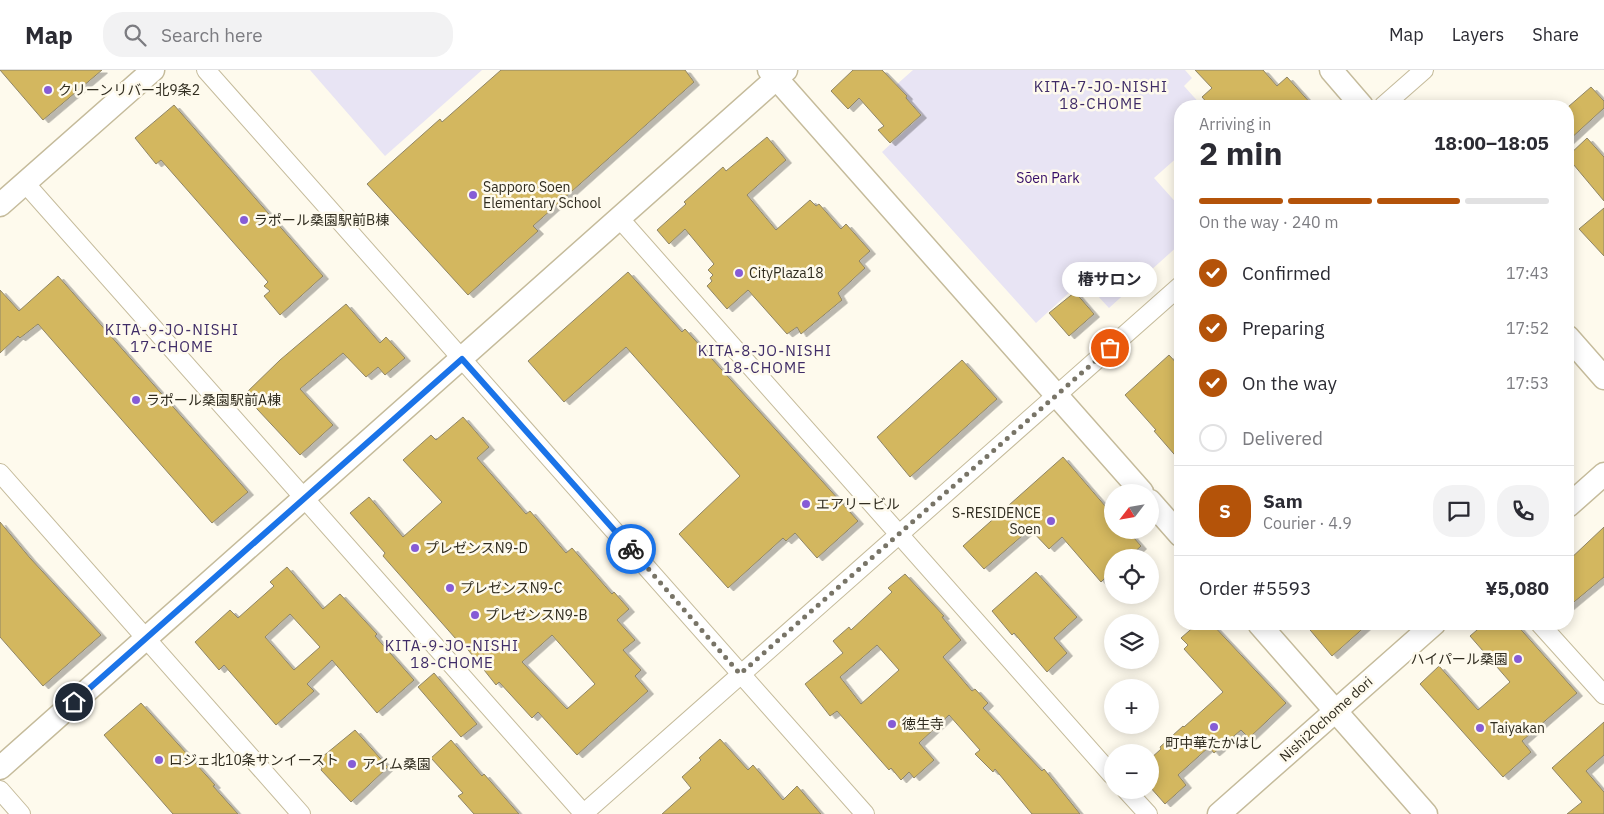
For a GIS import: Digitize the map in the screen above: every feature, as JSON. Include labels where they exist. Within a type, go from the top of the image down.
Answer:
[{"type":"street","points":[[0,205],[153,70]]},
{"type":"street","points":[[206,70],[865,814]]},
{"type":"street","points":[[1330,70],[1357,100]]},
{"type":"street","points":[[1390,100],[1424,70]]},
{"type":"street","points":[[0,768],[620,219],[777,73],[1056,396],[1135,484]]},
{"type":"street","points":[[25,183],[584,814],[1174,291]]},
{"type":"street","points":[[620,219],[1104,766]]},
{"type":"street","points":[[1574,344],[1604,378]]},
{"type":"street","points":[[0,473],[302,814]]},
{"type":"street","points":[[1574,501],[1604,474]]},
{"type":"street","points":[[1159,511],[1174,528]]},
{"type":"street","points":[[1263,630],[1426,814]]},
{"type":"street","name":"Nishi20chome dori","points":[[1219,814],[1427,630]]},
{"type":"street","points":[[1545,630],[1604,695]]},
{"type":"street","points":[[0,790],[21,814]]},
{"type":"street","points":[[1134,799],[1148,814]]},
{"type":"green space","points":[[310,70],[482,70],[385,156]]},
{"type":"green space","name":"Sōen Park","points":[[913,70],[1185,70],[1192,78],[1184,86],[1197,100],[1174,100],[1174,160],[1154,178],[1174,200],[1174,249],[1109,308],[1083,280],[1036,323],[882,152],[922,115],[895,86]]},
{"type":"building","name":"クリーンリバー北9条2","points":[[0,70],[102,70],[43,120]]},
{"type":"building","points":[[501,70],[685,70],[694,82],[533,226],[538,231],[468,295],[367,184],[440,119],[442,122]]},
{"type":"building","points":[[853,70],[882,70],[907,96],[906,98],[921,115],[890,143],[878,130],[884,126],[859,98],[848,109],[831,91]]},
{"type":"building","points":[[1195,70],[1263,70],[1277,86],[1287,77],[1308,100],[1205,100],[1202,97],[1212,88]]},
{"type":"building","points":[[1591,87],[1604,101],[1604,108],[1574,136],[1574,102]]},
{"type":"building","name":"ラポール桑園駅前B棟","points":[[174,105],[323,276],[280,315],[264,296],[270,291],[264,286],[268,282],[161,160],[156,164],[135,138]]},
{"type":"building","points":[[767,137],[786,160],[747,195],[776,230],[810,200],[816,206],[819,204],[841,229],[846,224],[870,251],[859,261],[865,268],[838,293],[842,300],[801,334],[797,327],[787,334],[748,290],[727,309],[707,286],[712,281],[710,278],[713,275],[708,270],[714,264],[685,229],[669,244],[657,230],[686,204],[684,202],[723,167],[726,171]]},
{"type":"building","points":[[1587,138],[1604,157],[1604,201],[1574,165],[1574,150]]},
{"type":"building","points":[[1604,208],[1604,256],[1579,229]]},
{"type":"building","points":[[628,272],[682,332],[685,329],[858,521],[817,558],[795,533],[786,541],[783,538],[728,588],[679,534],[740,476],[626,347],[564,402],[528,361]]},
{"type":"building","name":"ラポール桑園駅前A棟","points":[[58,276],[248,492],[212,523],[38,324],[20,338],[18,336],[0,353],[0,290],[19,311]]},
{"type":"building","points":[[1075,292],[1094,314],[1069,336],[1049,313]]},
{"type":"building","points":[[346,304],[380,343],[386,337],[405,358],[385,375],[378,367],[366,377],[343,353],[300,389],[333,425],[300,455],[244,395],[280,360]]},
{"type":"building","points":[[1169,355],[1174,360],[1174,454],[1154,431],[1156,430],[1125,395]]},
{"type":"building","points":[[962,360],[997,399],[910,477],[877,437]]},
{"type":"building","points":[[463,417],[489,447],[477,458],[526,514],[530,511],[566,553],[572,548],[612,594],[614,592],[629,609],[617,620],[635,640],[623,650],[641,670],[635,676],[648,691],[577,755],[538,712],[532,718],[499,682],[496,685],[465,646],[463,647],[383,556],[385,553],[350,513],[369,497],[403,537],[442,502],[403,460],[431,435],[436,440]],"holes":[[[552,635],[595,684],[567,709],[522,662]]]},
{"type":"building","name":"S-RESIDENCE Soen","points":[[1063,457],[1104,505],[1104,539],[1135,539],[1141,546],[1138,549],[1104,549],[1104,579],[1101,582],[1062,537],[1049,549],[1030,529],[984,569],[963,546]]},
{"type":"building","points":[[0,522],[30,558],[101,635],[43,686],[0,637]]},
{"type":"building","points":[[1604,527],[1604,577],[1574,602],[1574,555]]},
{"type":"building","points":[[287,567],[323,609],[340,594],[377,634],[375,636],[414,680],[377,713],[332,660],[307,684],[314,691],[276,725],[224,665],[219,670],[195,642],[230,610],[238,618],[274,586],[270,582]],"holes":[[[290,614],[320,647],[294,670],[265,637]]]},
{"type":"building","points":[[1036,572],[1077,617],[1054,638],[1067,653],[1047,672],[1014,633],[1012,635],[992,611]]},
{"type":"building","points":[[905,574],[944,616],[942,617],[961,640],[943,657],[972,691],[975,689],[988,703],[983,708],[1042,771],[1044,769],[1080,814],[1032,814],[995,769],[993,772],[975,754],[980,750],[949,715],[919,743],[934,760],[914,778],[909,772],[901,780],[891,768],[889,770],[837,711],[830,716],[805,684],[843,653],[833,641],[849,627],[851,630],[892,592],[888,588]],"holes":[[[877,645],[899,670],[861,704],[840,677]]]},
{"type":"building","points":[[1190,630],[1218,630],[1286,703],[1249,738],[1241,730],[1214,753],[1209,747],[1178,775],[1186,785],[1165,804],[1159,797],[1160,747],[1223,692],[1184,649],[1188,645],[1181,638]]},
{"type":"building","points":[[1310,630],[1361,630],[1332,656]]},
{"type":"building","points":[[1477,630],[1521,630],[1577,693],[1522,741],[1531,752],[1503,777],[1420,684],[1439,666],[1478,710],[1510,682],[1470,636]]},
{"type":"building","points":[[434,673],[477,724],[461,737],[418,687]]},
{"type":"building","name":"ロジェ北10条サンイースト","points":[[141,703],[215,785],[213,786],[238,814],[173,814],[104,735]]},
{"type":"building","points":[[1604,722],[1604,755],[1586,771],[1604,792],[1604,814],[1567,814],[1582,802],[1552,768]]},
{"type":"building","name":"アイム桑園","points":[[355,730],[388,767],[351,802],[321,770],[322,768],[316,762]]},
{"type":"building","points":[[720,739],[748,770],[753,765],[783,800],[797,786],[821,814],[662,814],[691,788],[682,777]]},
{"type":"building","points":[[451,740],[482,776],[484,774],[519,814],[474,814],[458,796],[463,793],[431,758]]},
{"type":"way so far","points":[[631,549],[740,674],[1110,348]]},
{"type":"place","name":"クリーンリバー北9条2","points":[[48,90]]},
{"type":"place","name":"Sapporo Soen Elementary School","points":[[473,195]]},
{"type":"place","name":"ラポール桑園駅前B棟","points":[[244,220]]},
{"type":"place","name":"CityPlaza18","points":[[739,273]]},
{"type":"place","name":"椿サロン","points":[[1110,348]]},
{"type":"place","name":"ラポール桑園駅前A棟","points":[[136,400]]},
{"type":"place","name":"エアリービル","points":[[806,504]]},
{"type":"place","name":"S-RESIDENCE Soen","points":[[1051,521]]},
{"type":"place","name":"プレゼンスN9-D","points":[[415,548]]},
{"type":"place","name":"プレゼンスN9-C","points":[[450,588]]},
{"type":"place","name":"プレゼンスN9-B","points":[[475,615]]},
{"type":"place","name":"ハイパール桑園","points":[[1518,659]]},
{"type":"place","name":"徳生寺","points":[[892,724]]},
{"type":"place","name":"町中華たかはし","points":[[1214,727]]},
{"type":"place","name":"Taiyakan","points":[[1480,728]]},
{"type":"place","name":"ロジェ北10条サンイースト","points":[[159,760]]},
{"type":"place","name":"アイム桑園","points":[[352,764]]},
{"type":"district","name":"KITA-7-JO-NISHI 18-CHOME","points":[[1101,94]]},
{"type":"district","name":"KITA-9-JO-NISHI 17-CHOME","points":[[172,338]]},
{"type":"district","name":"KITA-8-JO-NISHI 18-CHOME","points":[[765,358]]},
{"type":"district","name":"KITA-9-JO-NISHI 18-CHOME","points":[[452,654]]},
{"type":"route","points":[[74,702],[462,359],[631,549]]}]
